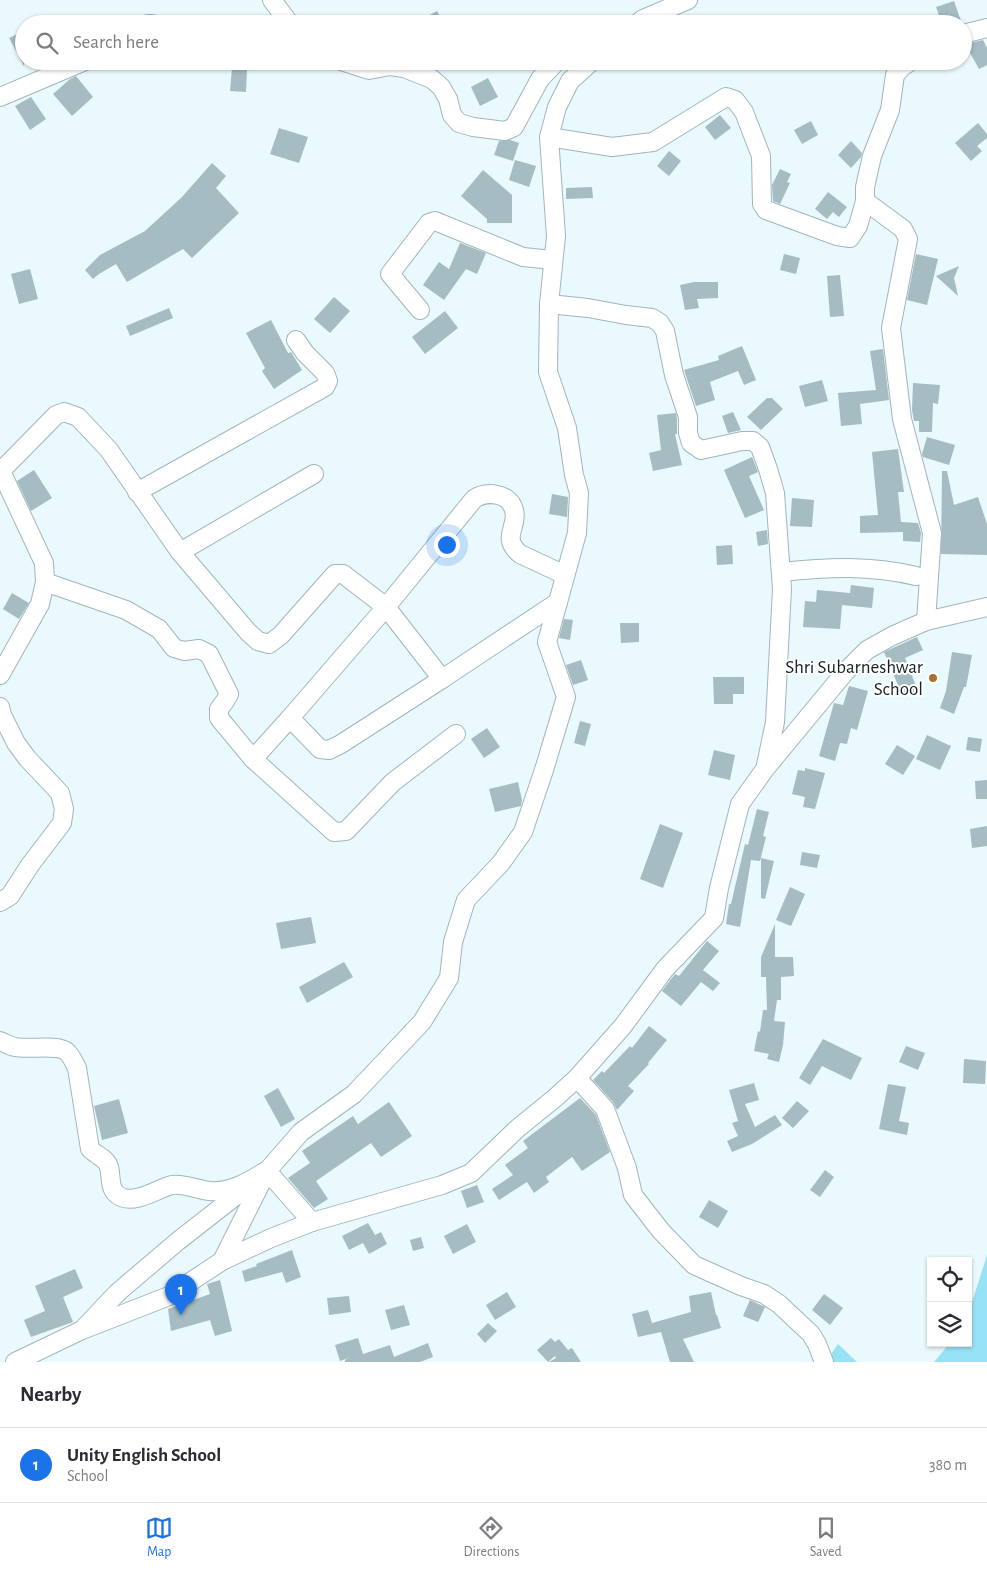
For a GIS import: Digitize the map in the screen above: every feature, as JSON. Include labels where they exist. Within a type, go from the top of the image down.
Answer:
[{"type":"street","points":[[272,0],[283,15]]},
{"type":"street","points":[[653,15],[688,0]]},
{"type":"street","points":[[972,32],[987,28]]},
{"type":"street","points":[[0,97],[64,70]]},
{"type":"street","points":[[410,70],[432,78],[441,86],[448,99],[452,115],[459,123],[473,127],[505,131],[514,126],[540,79],[548,70]]},
{"type":"street","points":[[82,1330],[117,1293],[178,1241],[267,1171],[301,1132],[354,1094],[422,1022],[449,978],[453,942],[466,900],[501,863],[523,832],[566,697],[547,642],[577,534],[579,493],[574,475],[567,428],[548,372],[549,304],[556,236],[549,137],[557,107],[570,81],[582,70]]},
{"type":"street","points":[[549,137],[612,147],[652,142],[726,97],[735,100],[744,112],[761,156],[762,204],[766,210],[837,236],[850,238],[858,226],[865,201],[865,187],[872,156],[890,110],[895,75],[899,70]]},
{"type":"street","points":[[865,201],[903,229],[908,239],[891,328],[902,419],[932,533],[926,621]]},
{"type":"street","points":[[420,310],[390,274],[429,223],[434,221],[523,257],[553,260]]},
{"type":"street","points":[[549,304],[652,318],[660,323],[665,331],[674,375],[688,417],[688,433],[691,443],[701,450],[742,441],[753,441],[760,447],[775,493],[782,589],[776,722],[765,769]]},
{"type":"street","points":[[137,492],[324,387],[328,381],[324,372],[305,353],[296,340]]},
{"type":"street","points":[[0,675],[40,604],[45,582],[44,563],[0,470],[56,415],[64,412],[78,417],[109,450],[180,552],[248,632],[258,641],[269,644],[281,634],[335,574],[342,574],[386,607],[442,679]]},
{"type":"street","points":[[180,552],[314,474]]},
{"type":"street","points":[[253,758],[386,607],[474,499],[482,494],[493,494],[504,498],[511,504],[515,512],[510,536],[514,548],[520,554],[565,575]]},
{"type":"street","points":[[781,572],[829,567],[889,570],[916,576]]},
{"type":"street","points":[[45,582],[126,610],[159,629],[174,648],[184,651],[199,649],[209,654],[229,694],[219,709],[219,718],[253,758],[334,832],[346,831],[393,782],[456,734]]},
{"type":"street","points":[[290,718],[320,749],[329,750],[442,679],[558,602]]},
{"type":"street","points":[[24,1360],[82,1330],[169,1296],[222,1260],[271,1238],[312,1222],[442,1185],[471,1173],[518,1128],[576,1078],[623,1026],[665,969],[714,918],[719,888],[740,804],[765,769],[846,670],[867,650],[892,636],[926,621],[987,607]]},
{"type":"street","points":[[0,707],[16,743],[27,758],[60,793],[64,809],[62,823],[30,865],[10,896],[0,902]]},
{"type":"street","points":[[0,1041],[14,1047],[58,1048],[65,1050],[70,1056],[77,1068],[90,1149],[109,1166],[110,1183],[115,1193],[123,1198],[134,1198],[173,1185],[212,1192],[242,1186],[267,1171]]},
{"type":"street","points":[[576,1078],[605,1109],[627,1168],[634,1195],[661,1231],[694,1265],[764,1294],[779,1304],[811,1334],[824,1362]]},
{"type":"street","points":[[267,1171],[312,1222]]},
{"type":"street","points":[[222,1260],[267,1171]]},
{"type":"shaded area","points":[[987,1255],[987,1362],[934,1362],[947,1347],[972,1347],[972,1302]]},
{"type":"shaded area","points":[[838,1344],[857,1362],[828,1362],[827,1360]]},
{"type":"building","points":[[954,1],[959,15],[939,15],[936,7]]},
{"type":"building","points":[[437,11],[439,15],[430,15]]},
{"type":"building","points":[[15,35],[15,49],[9,38]]},
{"type":"building","points":[[983,40],[987,48],[987,65],[979,69],[972,56],[972,42]]},
{"type":"building","points":[[232,70],[247,70],[246,92],[230,91]]},
{"type":"building","points":[[76,76],[93,97],[72,116],[53,94]]},
{"type":"building","points":[[488,78],[498,97],[480,106],[471,87]]},
{"type":"building","points":[[31,97],[46,119],[30,130],[15,106]]},
{"type":"building","points":[[720,115],[731,128],[715,140],[705,127]]},
{"type":"building","points":[[811,121],[818,135],[802,144],[794,130]]},
{"type":"building","points":[[978,123],[987,134],[987,138],[977,146],[982,151],[971,161],[955,143]]},
{"type":"building","points":[[279,128],[308,137],[299,163],[270,154]]},
{"type":"building","points":[[510,140],[519,143],[513,161],[494,155],[499,141]]},
{"type":"building","points":[[851,141],[862,153],[861,157],[851,168],[838,155]]},
{"type":"building","points":[[669,151],[681,161],[669,176],[657,166]]},
{"type":"building","points":[[515,160],[536,166],[529,187],[509,180]]},
{"type":"building","points":[[212,163],[226,176],[216,188],[239,213],[192,258],[183,249],[127,282],[116,264],[93,279],[85,270],[100,255],[145,231],[182,197]]},
{"type":"building","points":[[780,169],[791,174],[787,182],[790,183],[780,204],[773,201],[772,185]]},
{"type":"building","points":[[483,170],[512,195],[512,223],[487,223],[487,219],[461,196]]},
{"type":"building","points":[[592,187],[593,198],[566,199],[566,188]]},
{"type":"building","points":[[828,192],[847,207],[839,217],[833,212],[827,219],[815,209]]},
{"type":"building","points":[[460,243],[486,253],[477,274],[466,269],[444,300],[423,285],[439,262],[449,269]]},
{"type":"building","points":[[784,254],[800,258],[796,274],[780,270]]},
{"type":"building","points":[[916,254],[938,259],[927,305],[907,300]]},
{"type":"building","points":[[959,266],[954,278],[958,296],[936,276]]},
{"type":"building","points":[[30,269],[38,299],[19,304],[11,274]]},
{"type":"building","points":[[840,275],[844,316],[830,317],[827,276]]},
{"type":"building","points":[[694,282],[718,282],[718,298],[697,299],[699,308],[685,310],[680,285]]},
{"type":"building","points":[[334,297],[350,311],[330,333],[314,319]]},
{"type":"building","points":[[169,308],[173,318],[130,336],[126,326]]},
{"type":"building","points":[[445,311],[458,328],[425,354],[412,337]]},
{"type":"building","points":[[271,320],[288,353],[291,352],[302,370],[274,389],[262,371],[265,368],[246,333]]},
{"type":"building","points":[[742,346],[756,380],[744,385],[738,371],[710,382],[715,400],[696,406],[684,370],[719,360],[718,356]]},
{"type":"building","points":[[883,349],[889,400],[860,404],[862,424],[841,426],[838,393],[876,390],[870,351]]},
{"type":"building","points":[[822,380],[828,401],[805,407],[799,386]]},
{"type":"building","points":[[913,383],[940,385],[938,404],[933,403],[932,432],[919,432],[919,421],[914,421],[912,410]]},
{"type":"building","points":[[767,398],[772,398],[783,409],[761,430],[747,417]]},
{"type":"building","points":[[733,412],[741,430],[728,433],[722,416]]},
{"type":"building","points":[[676,413],[677,434],[675,434],[682,465],[653,471],[649,453],[661,450],[657,415]]},
{"type":"building","points":[[927,437],[955,445],[949,465],[923,457],[922,454]]},
{"type":"building","points":[[898,449],[904,492],[898,492],[901,522],[918,523],[921,533],[920,542],[903,541],[903,532],[860,533],[860,516],[878,515],[872,452]]},
{"type":"building","points":[[752,457],[758,472],[749,476],[764,510],[745,518],[724,470]]},
{"type":"building","points":[[34,470],[52,498],[31,511],[17,481]]},
{"type":"building","points":[[942,471],[947,471],[954,505],[978,497],[987,524],[987,555],[941,554]]},
{"type":"building","points":[[552,494],[568,497],[567,517],[549,514]]},
{"type":"building","points":[[792,498],[814,500],[812,527],[790,526]]},
{"type":"building","points":[[767,530],[768,544],[758,546],[756,532]]},
{"type":"building","points":[[732,545],[733,564],[717,565],[716,546]]},
{"type":"building","points":[[851,585],[874,588],[872,608],[842,605],[840,629],[803,627],[805,601],[816,602],[817,590],[850,593]]},
{"type":"building","points":[[12,593],[29,603],[19,619],[3,609]]},
{"type":"building","points":[[564,619],[573,620],[570,640],[559,638]]},
{"type":"building","points":[[620,623],[639,623],[639,642],[621,643]]},
{"type":"building","points":[[917,637],[923,650],[905,658],[918,691],[903,697],[884,652]]},
{"type":"building","points":[[952,652],[972,655],[966,687],[964,687],[954,714],[940,708],[946,691]]},
{"type":"building","points":[[581,660],[588,680],[573,685],[566,665]]},
{"type":"building","points":[[713,677],[744,677],[744,694],[733,694],[733,704],[714,704]]},
{"type":"building","points":[[849,686],[868,691],[857,730],[851,728],[847,744],[840,743],[835,761],[819,756],[834,703],[843,705]]},
{"type":"building","points":[[580,721],[591,724],[585,746],[574,743]]},
{"type":"building","points":[[487,728],[500,747],[484,758],[471,739]]},
{"type":"building","points":[[927,735],[951,746],[940,770],[916,759]]},
{"type":"building","points":[[968,737],[982,739],[980,752],[966,750]]},
{"type":"building","points":[[897,745],[915,756],[903,775],[885,764]]},
{"type":"building","points":[[714,750],[735,755],[730,780],[708,775]]},
{"type":"building","points":[[805,768],[825,773],[815,809],[803,807],[805,797],[792,794],[798,770],[805,771]]},
{"type":"building","points":[[987,780],[987,799],[976,799],[975,781]]},
{"type":"building","points":[[518,782],[522,800],[521,806],[495,812],[489,789]]},
{"type":"building","points":[[757,809],[769,812],[763,836],[766,837],[760,861],[751,860],[740,927],[726,924],[729,904],[731,904],[745,844],[748,845]]},
{"type":"building","points":[[660,824],[683,833],[663,888],[640,879]]},
{"type":"building","points":[[987,826],[987,846],[972,848],[970,829]]},
{"type":"building","points":[[802,852],[820,855],[817,868],[800,865]]},
{"type":"building","points":[[761,858],[774,861],[765,899],[761,898]]},
{"type":"building","points":[[790,887],[805,894],[791,926],[776,920]]},
{"type":"building","points":[[311,917],[316,943],[281,949],[276,923]]},
{"type":"building","points":[[775,924],[775,957],[793,957],[794,976],[781,977],[781,1000],[777,1000],[774,1021],[785,1022],[779,1062],[767,1059],[769,1054],[754,1051],[758,1031],[760,1032],[763,1010],[767,1010],[766,977],[761,977],[761,957]]},
{"type":"building","points":[[707,941],[719,951],[703,970],[720,983],[713,991],[701,982],[681,1006],[662,991],[675,974],[679,976]]},
{"type":"building","points":[[344,962],[353,977],[307,1003],[299,987]]},
{"type":"building","points":[[649,1026],[667,1040],[649,1064],[628,1086],[634,1091],[617,1110],[613,1102],[593,1080],[602,1071],[604,1073],[630,1046],[632,1048]]},
{"type":"building","points":[[823,1039],[862,1058],[851,1080],[822,1066],[810,1085],[799,1078]]},
{"type":"building","points":[[906,1046],[925,1053],[918,1070],[899,1062]]},
{"type":"building","points":[[964,1059],[986,1061],[985,1084],[963,1083]]},
{"type":"building","points":[[754,1083],[759,1100],[745,1104],[755,1127],[775,1115],[782,1125],[752,1144],[732,1152],[727,1141],[738,1136],[732,1123],[738,1121],[729,1090]]},
{"type":"building","points":[[888,1084],[906,1087],[899,1121],[909,1123],[907,1135],[879,1129]]},
{"type":"building","points":[[278,1088],[295,1119],[281,1127],[264,1096]]},
{"type":"building","points":[[580,1098],[596,1115],[610,1152],[582,1171],[572,1157],[546,1177],[549,1182],[534,1193],[527,1182],[499,1200],[492,1189],[513,1175],[505,1165],[528,1148],[523,1141]]},
{"type":"building","points":[[119,1099],[128,1133],[102,1140],[94,1106]]},
{"type":"building","points":[[797,1101],[809,1111],[793,1128],[782,1118]]},
{"type":"building","points":[[389,1102],[412,1136],[381,1157],[371,1143],[316,1181],[328,1199],[314,1208],[288,1178],[310,1163],[302,1151],[353,1116],[358,1124]]},
{"type":"building","points":[[825,1170],[834,1177],[820,1197],[810,1190]]},
{"type":"building","points":[[477,1185],[484,1202],[467,1208],[461,1191]]},
{"type":"building","points":[[709,1200],[728,1211],[718,1228],[699,1217]]},
{"type":"building","points":[[368,1223],[375,1235],[381,1232],[387,1244],[369,1254],[363,1243],[349,1250],[342,1236]]},
{"type":"building","points":[[467,1224],[476,1242],[453,1254],[444,1236]]},
{"type":"building","points":[[421,1237],[424,1248],[413,1251],[410,1240]]},
{"type":"building","points":[[292,1250],[301,1277],[286,1283],[282,1272],[245,1282],[242,1271]]},
{"type":"building","points":[[75,1269],[83,1288],[63,1297],[73,1322],[31,1337],[24,1320],[45,1311],[35,1286]]},
{"type":"building","points":[[220,1280],[232,1331],[215,1336],[210,1320],[171,1331],[168,1309],[210,1294],[207,1284]]},
{"type":"building","points":[[507,1292],[516,1307],[495,1320],[486,1305]]},
{"type":"building","points":[[711,1292],[721,1328],[683,1339],[694,1362],[670,1362],[661,1332],[638,1337],[632,1314],[648,1310],[652,1323],[691,1312],[689,1296]]},
{"type":"building","points":[[824,1294],[843,1308],[830,1325],[812,1310]]},
{"type":"building","points":[[349,1296],[351,1312],[329,1315],[327,1298]]},
{"type":"building","points":[[750,1300],[765,1307],[758,1322],[743,1316]]},
{"type":"building","points":[[404,1305],[410,1325],[391,1330],[385,1310]]},
{"type":"building","points":[[488,1323],[497,1331],[485,1343],[477,1334]]},
{"type":"building","points":[[358,1338],[363,1354],[390,1345],[394,1357],[428,1343],[433,1357],[420,1362],[345,1362],[349,1358],[340,1361],[335,1345]]},
{"type":"building","points":[[551,1338],[555,1342],[559,1339],[568,1350],[572,1348],[581,1362],[549,1362],[556,1358],[555,1356],[548,1362],[537,1350]]},
{"type":"place","name":"Shri Subarneshwar School","points":[[933,678]]},
{"type":"place","name":"Unity English School","points":[[181,1315]]}]
